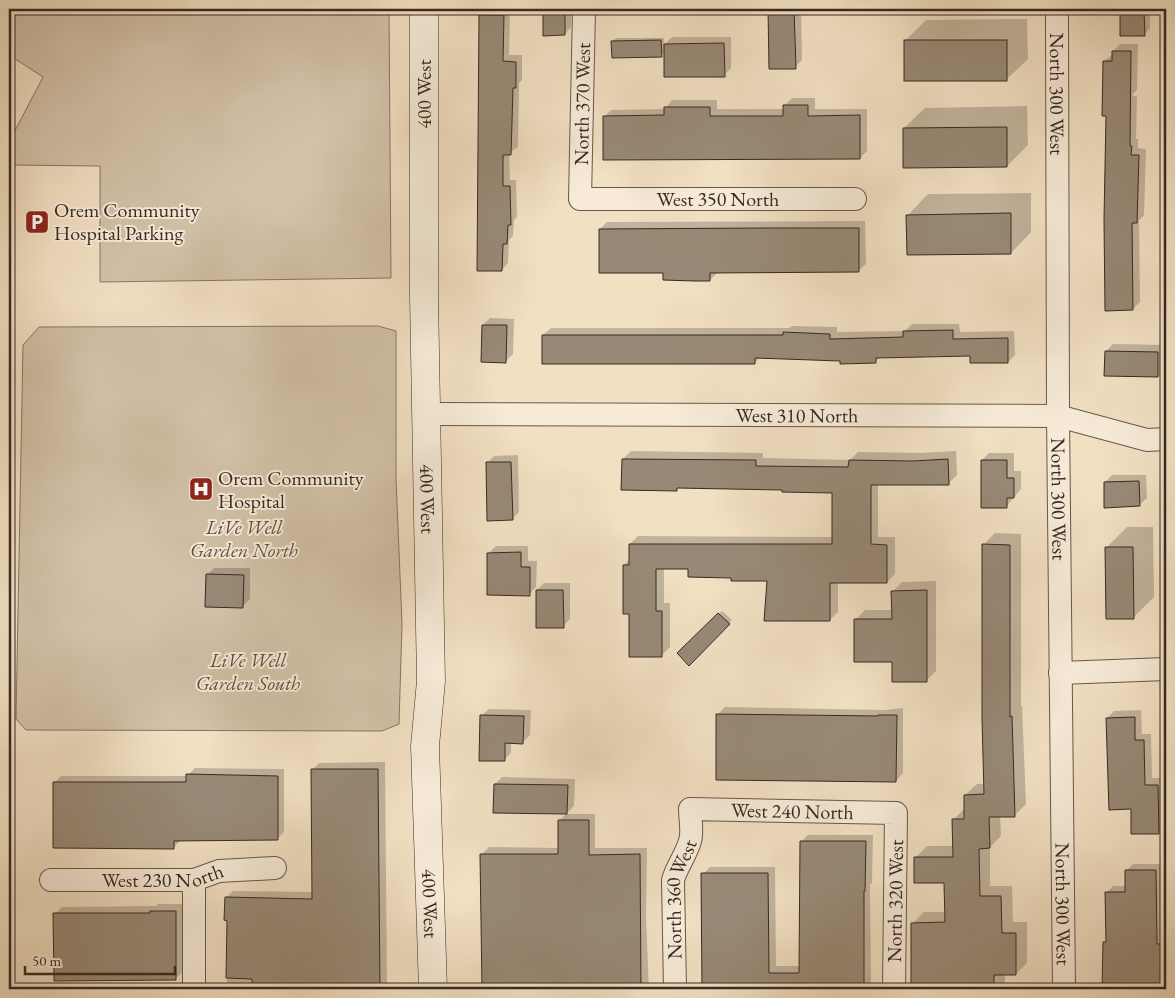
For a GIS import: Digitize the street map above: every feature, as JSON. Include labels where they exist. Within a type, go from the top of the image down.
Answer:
[{"type":"main road","name":"400 West","points":[[424,9],[424,297],[431,681],[424,746],[433,989]]},
{"type":"street","name":"North 370 West","points":[[580,199],[584,9]]},
{"type":"street","name":"North 300 West","points":[[1058,9],[1058,416],[1064,989]]},
{"type":"street","name":"West 350 North","points":[[580,199],[856,199]]},
{"type":"street","name":"West 310 North","points":[[426,414],[1058,416],[1147,440],[1166,439]]},
{"type":"street","points":[[1060,672],[1166,669]]},
{"type":"street","name":"West 240 North","points":[[690,810],[896,813]]},
{"type":"street","name":"North 360 West","points":[[675,989],[673,880],[677,866],[686,852],[691,839],[690,810]]},
{"type":"street","name":"North 320 West","points":[[894,989],[896,813]]},
{"type":"street","name":"West 230 North","points":[[51,880],[194,880],[219,871],[275,868]]},
{"type":"street","points":[[194,880],[194,989]]},
{"type":"green space","points":[[9,9],[389,9],[391,278],[100,282],[100,166],[9,165],[9,142],[43,77],[9,55]]},
{"type":"green space","points":[[378,326],[396,331],[396,479],[402,624],[399,724],[382,731],[26,730],[16,719],[23,345],[39,327]]},
{"type":"building","points":[[768,9],[794,9],[796,69],[769,69]]},
{"type":"building","points":[[1120,10],[1144,10],[1145,36],[1120,36]]},
{"type":"building","points":[[543,12],[565,12],[565,35],[543,36]]},
{"type":"building","points":[[479,15],[504,15],[503,61],[516,62],[516,88],[513,88],[511,155],[503,155],[503,186],[510,186],[511,225],[508,225],[507,244],[503,244],[502,271],[477,271]]},
{"type":"building","points":[[661,40],[662,57],[612,58],[611,41]]},
{"type":"building","points":[[904,40],[1007,40],[1007,81],[904,81]]},
{"type":"building","points":[[724,43],[725,77],[664,77],[664,44]]},
{"type":"building","points":[[1112,51],[1131,51],[1130,146],[1132,146],[1131,155],[1139,155],[1137,223],[1132,223],[1133,310],[1105,311],[1106,116],[1102,116],[1103,61],[1112,61]]},
{"type":"building","points":[[783,105],[808,105],[808,116],[860,115],[860,159],[603,160],[603,116],[664,115],[664,107],[710,107],[710,116],[783,116]]},
{"type":"building","points":[[1007,127],[1007,167],[903,168],[903,128]]},
{"type":"building","points":[[1011,213],[1011,254],[907,255],[906,215]]},
{"type":"building","points":[[859,228],[859,272],[710,273],[710,281],[663,280],[663,273],[599,273],[599,229]]},
{"type":"building","points":[[482,325],[507,325],[506,363],[481,362]]},
{"type":"building","points":[[953,330],[953,339],[1008,338],[1008,363],[970,363],[970,356],[876,358],[876,363],[840,364],[840,361],[755,358],[755,364],[542,364],[542,335],[783,335],[783,332],[830,334],[830,339],[903,337],[903,331]]},
{"type":"building","points":[[1105,351],[1158,352],[1158,377],[1104,376]]},
{"type":"building","points":[[622,459],[756,460],[756,466],[848,467],[849,460],[913,461],[948,459],[949,485],[871,485],[871,544],[887,545],[887,583],[830,583],[830,621],[764,621],[767,581],[731,581],[731,578],[688,577],[688,569],[656,569],[656,611],[662,611],[662,657],[629,657],[629,614],[623,614],[623,565],[629,565],[629,544],[832,544],[832,493],[677,488],[677,491],[621,490]]},
{"type":"building","points":[[981,460],[1007,460],[1007,478],[1014,478],[1014,498],[1007,498],[1007,508],[981,508]]},
{"type":"building","points":[[486,462],[511,462],[513,520],[487,521]]},
{"type":"building","points":[[1139,481],[1140,506],[1104,508],[1104,482]]},
{"type":"building","points":[[982,544],[1010,545],[1010,717],[1012,716],[1015,817],[989,817],[990,848],[979,849],[980,896],[1001,896],[1002,933],[1016,933],[1016,975],[994,975],[994,989],[911,989],[911,923],[945,922],[944,883],[914,883],[914,857],[953,857],[952,819],[964,819],[964,795],[984,794]]},
{"type":"building","points":[[1105,547],[1133,547],[1134,619],[1106,619]]},
{"type":"building","points":[[521,552],[521,567],[530,567],[530,596],[487,595],[487,553]]},
{"type":"building","points":[[206,574],[244,575],[243,608],[205,607]]},
{"type":"building","points":[[536,590],[563,590],[564,628],[536,628]]},
{"type":"building","points":[[927,590],[927,682],[892,682],[892,662],[854,662],[854,619],[892,619],[891,591]]},
{"type":"building","points":[[718,613],[730,624],[689,666],[677,653]]},
{"type":"building","points":[[716,714],[897,715],[896,782],[716,780]]},
{"type":"building","points":[[480,715],[524,716],[523,744],[505,743],[505,761],[479,761]]},
{"type":"building","points":[[1135,717],[1135,740],[1144,740],[1145,785],[1158,785],[1159,834],[1131,834],[1131,809],[1109,810],[1106,718]]},
{"type":"building","points":[[311,769],[378,769],[380,989],[252,989],[252,979],[226,978],[227,921],[224,920],[225,897],[312,899]]},
{"type":"building","points":[[186,774],[278,776],[278,840],[174,841],[174,849],[53,848],[53,782],[186,782]]},
{"type":"building","points":[[494,784],[568,785],[567,814],[493,813]]},
{"type":"building","points":[[558,820],[589,820],[589,855],[640,854],[641,989],[482,989],[480,854],[558,854]]},
{"type":"building","points":[[800,841],[866,841],[864,989],[702,989],[701,873],[768,873],[769,973],[799,973]]},
{"type":"building","points":[[1125,870],[1156,870],[1157,944],[1166,944],[1166,989],[1102,989],[1103,942],[1106,942],[1105,892],[1125,892]]},
{"type":"building","points":[[150,911],[176,911],[176,980],[54,981],[53,913],[150,913]]},
{"type":"place","name":"Orem Community Hospital Parking","points":[[37,222]]},
{"type":"place","name":"Orem Community Hospital","points":[[201,489]]},
{"type":"park label","name":"LiVe Well Garden North","points":[[244,538]]},
{"type":"park label","name":"LiVe Well Garden South","points":[[248,672]]}]
